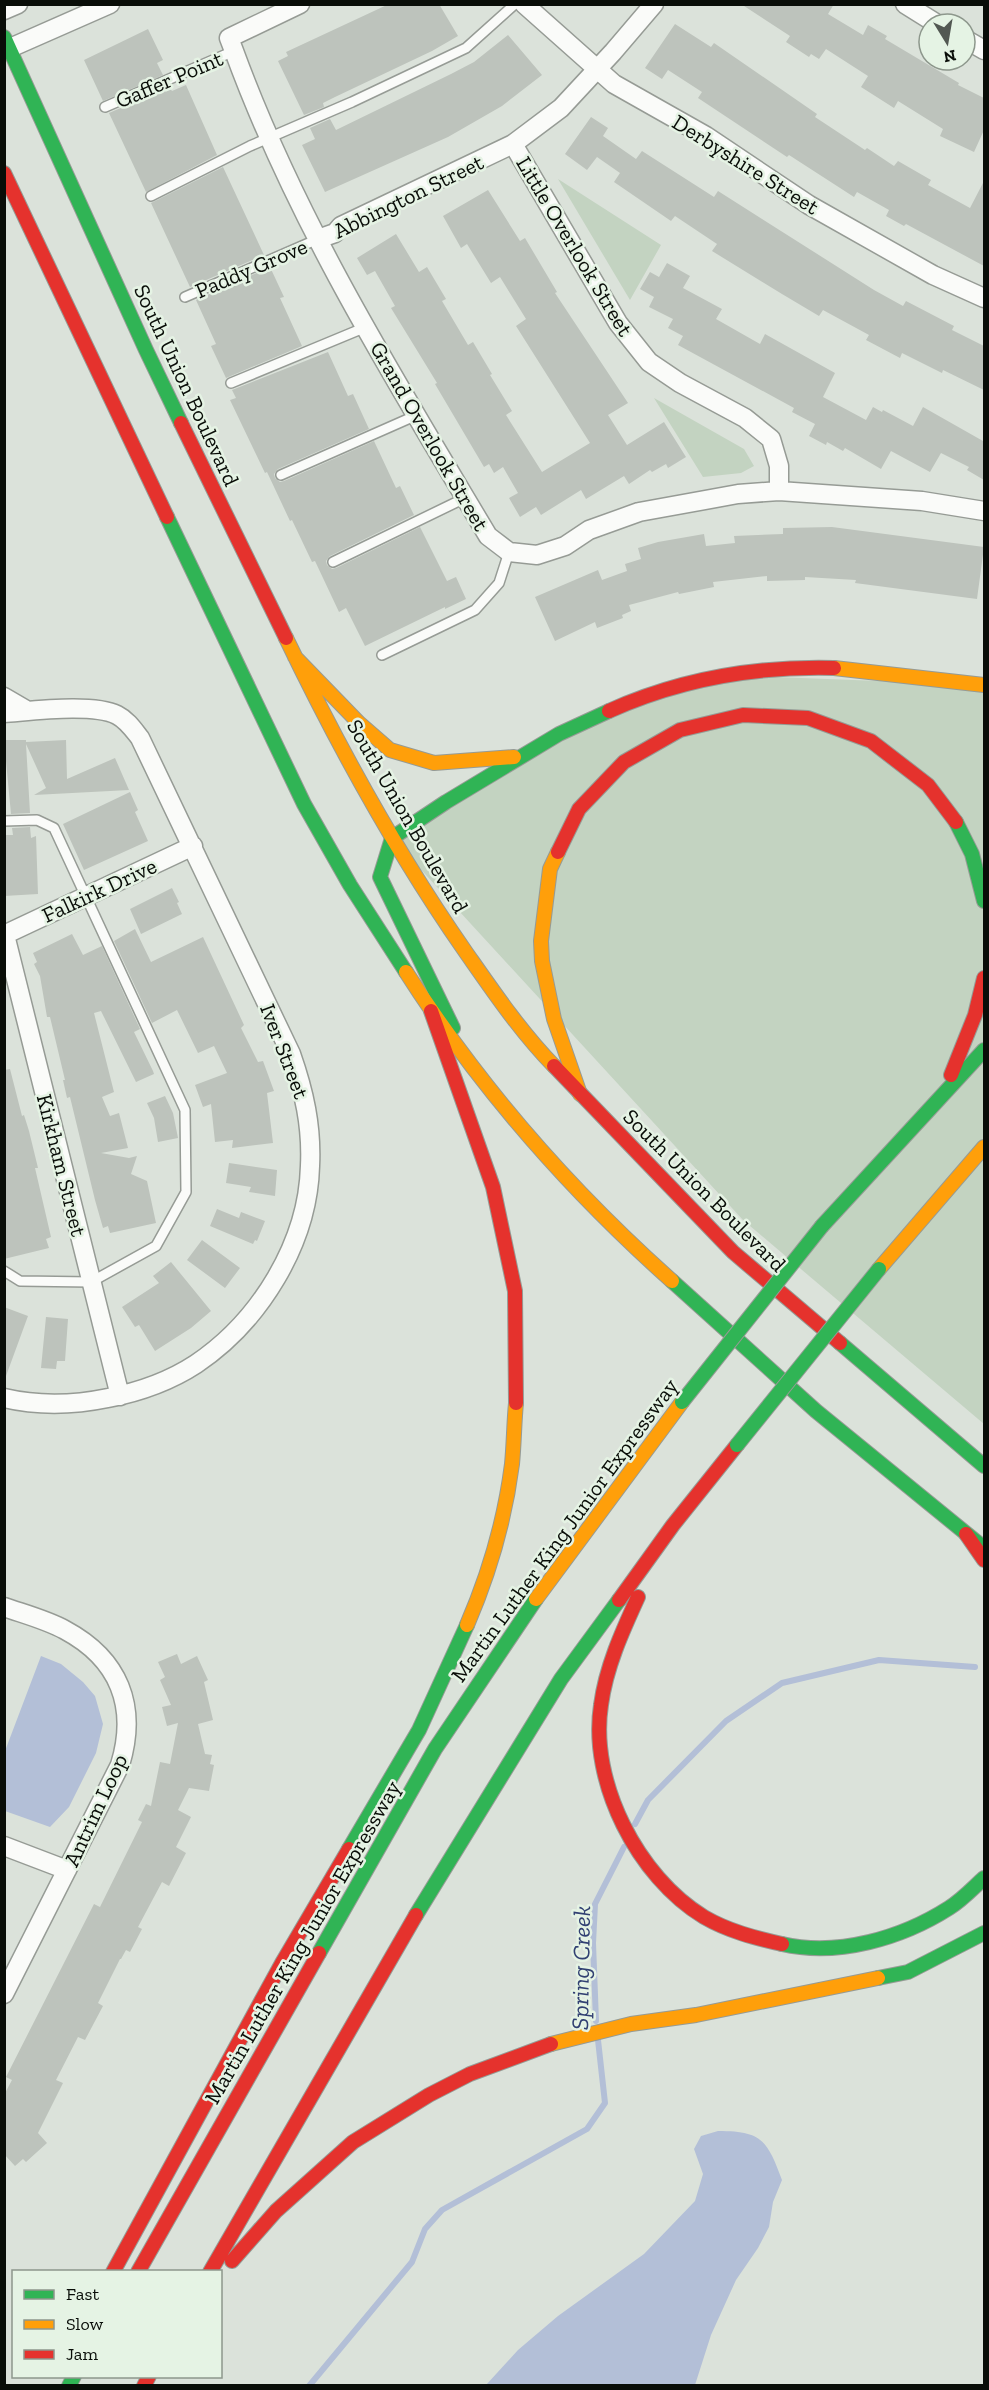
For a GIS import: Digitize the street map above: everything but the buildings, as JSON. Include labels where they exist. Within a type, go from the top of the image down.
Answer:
[{"type":"main road","name":"South Union Boulevard","points":[[7,43],[146,350],[295,657],[366,794],[429,899],[501,1003],[534,1046],[733,1252],[984,1466]]},
{"type":"main road","points":[[4,173],[304,804],[350,885],[431,1011],[503,1105],[627,1240],[816,1411],[984,1548]]},
{"type":"main road","points":[[295,657],[359,723],[390,750],[434,763],[522,756]]},
{"type":"main road","points":[[470,1062],[380,877],[392,838],[446,802],[559,734],[642,696],[720,675],[795,667],[851,669],[984,685]]},
{"type":"main road","points":[[580,1094],[558,1037],[543,969],[542,911],[549,878],[556,853],[566,832],[586,801],[622,763],[674,732],[714,718],[765,712],[797,715],[829,722],[862,734],[894,753],[942,800],[962,830],[975,860],[984,902]]},
{"type":"main road","points":[[941,1095],[964,1044],[975,1014],[984,978]]},
{"type":"main road","points":[[114,2270],[282,1963],[419,1730],[448,1671],[479,1598],[497,1542],[512,1464],[518,1381],[515,1291],[493,1187],[431,1011]]},
{"type":"main road","name":"Martin Luther King Junior Expressway","points":[[139,2270],[435,1749],[486,1670],[546,1584],[682,1402],[822,1226],[984,1050]]},
{"type":"main road","points":[[211,2270],[268,2167],[435,1883],[561,1679],[673,1525],[879,1269],[984,1147]]},
{"type":"main road","points":[[673,1525],[621,1634],[602,1700],[599,1723],[603,1762],[614,1806],[637,1849],[668,1888],[711,1920],[741,1934],[770,1943],[834,1949],[862,1945],[891,1937],[940,1914],[966,1897],[984,1878]]},
{"type":"main road","points":[[966,1534],[984,1560]]},
{"type":"main road","points":[[222,2271],[276,2211],[353,2142],[429,2095],[470,2074],[533,2049],[581,2035],[631,2024],[696,2015],[908,1972],[984,1933]]},
{"type":"street","points":[[4,10],[18,4]]},
{"type":"street","points":[[7,43],[110,4]]},
{"type":"street","points":[[234,51],[229,38],[262,12],[300,4]]},
{"type":"street","name":"Derbyshire Street","points":[[524,4],[614,84],[706,136],[809,205],[933,275],[984,298]]},
{"type":"street","name":"Abbington Street","points":[[318,239],[335,233],[341,226],[513,144],[561,108],[654,4]]},
{"type":"street","points":[[905,4],[918,12]]},
{"type":"street","name":"Grand Overlook Street","points":[[234,51],[269,137],[318,239],[366,327],[488,536],[509,552],[537,555],[565,546],[589,530],[639,512],[738,494],[779,491],[922,501],[984,511]]},
{"type":"street","name":"Little Overlook Street","points":[[513,144],[618,323],[650,362],[680,383],[745,418],[771,439],[779,466],[779,491]]},
{"type":"street","points":[[4,697],[28,711]]},
{"type":"street","name":"Iver Street","points":[[4,1398],[59,1404],[120,1396],[147,1388],[196,1364],[220,1346],[260,1302],[281,1268],[291,1248],[307,1193],[310,1167],[307,1108],[291,1054],[140,738],[120,716],[110,712],[94,709],[28,711]]},
{"type":"street","points":[[4,713],[28,711]]},
{"type":"street","name":"Falkirk Drive","points":[[5,935],[193,846]]},
{"type":"street","name":"Kirkham Street","points":[[5,935],[120,1396]]},
{"type":"street","name":"Antrim Loop","points":[[4,1607],[63,1628],[87,1642],[104,1659],[125,1700],[128,1725],[120,1765],[4,1994]]},
{"type":"street","points":[[4,1846],[67,1870]]},
{"type":"lane","points":[[151,196],[269,137],[352,102],[466,48],[515,4]]},
{"type":"lane","name":"Gaffer Point","points":[[105,107],[234,51]]},
{"type":"lane","name":"Paddy Grove","points":[[185,297],[318,239]]},
{"type":"lane","points":[[231,383],[366,327]]},
{"type":"lane","points":[[281,475],[417,415]]},
{"type":"lane","points":[[333,562],[465,498]]},
{"type":"lane","points":[[382,655],[475,610],[499,583],[509,552]]},
{"type":"lane","points":[[4,821],[37,820],[54,828],[185,1110],[186,1192],[156,1246],[91,1282],[20,1281],[4,1271]]},
{"type":"green space","points":[[558,179],[661,245],[630,300]]},
{"type":"green space","points":[[654,398],[744,449],[754,466],[741,473],[703,477]]},
{"type":"green space","points":[[720,675],[984,685],[984,1424],[743,1220],[392,838],[559,734]]},
{"type":"water","points":[[41,1656],[61,1664],[83,1682],[95,1696],[103,1724],[96,1753],[69,1807],[50,1827],[5,1811],[5,1751]]},
{"type":"water","points":[[718,2131],[744,2133],[761,2141],[772,2155],[782,2180],[773,2202],[769,2227],[736,2280],[711,2335],[695,2385],[486,2385],[518,2350],[558,2316],[644,2254],[695,2201],[703,2174],[694,2149],[701,2136]]},
{"type":"waterway","name":"Spring Creek","points":[[635,1824],[648,1800],[726,1721],[782,1683],[879,1660],[975,1667]]},
{"type":"waterway","name":"Spring Creek","points":[[596,2021],[593,1943],[595,1904],[624,1847]]},
{"type":"waterway","name":"Spring Creek","points":[[309,2386],[412,2262],[425,2229],[442,2210],[587,2129],[605,2103],[598,2040]]},
{"type":"traffic: fast","points":[[4,37],[181,423]]},
{"type":"traffic: fast","points":[[167,517],[304,804],[350,885],[406,972]]},
{"type":"traffic: fast","points":[[453,1028],[380,877],[392,838],[446,802],[559,734],[609,711]]},
{"type":"traffic: fast","points":[[956,822],[972,854],[984,901]]},
{"type":"traffic: fast","points":[[822,1226],[984,1050]]},
{"type":"traffic: fast","points":[[682,1402],[822,1226]]},
{"type":"traffic: fast","points":[[737,1445],[879,1269]]},
{"type":"traffic: fast","points":[[672,1281],[816,1411],[984,1548]]},
{"type":"traffic: fast","points":[[840,1343],[984,1466]]},
{"type":"traffic: fast","points":[[319,1953],[435,1749],[536,1599]]},
{"type":"traffic: fast","points":[[416,1915],[561,1679],[619,1600]]},
{"type":"traffic: fast","points":[[349,1849],[419,1730],[467,1625]]},
{"type":"traffic: fast","points":[[782,1944],[825,1948],[869,1942],[890,1936],[931,1919],[949,1908],[984,1878]]},
{"type":"traffic: fast","points":[[878,1978],[908,1972],[984,1933]]},
{"type":"traffic: fast","points":[[69,2386],[73,2378]]},
{"type":"traffic: slow","points":[[286,638],[347,758],[415,876],[496,996],[554,1066]]},
{"type":"traffic: slow","points":[[295,657],[359,723],[390,750],[434,763],[514,757]]},
{"type":"traffic: slow","points":[[834,668],[984,685]]},
{"type":"traffic: slow","points":[[558,852],[550,869],[541,941],[542,961],[554,1019],[580,1094]]},
{"type":"traffic: slow","points":[[406,972],[464,1056],[528,1136],[598,1211],[672,1281]]},
{"type":"traffic: slow","points":[[879,1269],[984,1147]]},
{"type":"traffic: slow","points":[[536,1599],[682,1402]]},
{"type":"traffic: slow","points":[[467,1625],[489,1566],[505,1505],[512,1464],[516,1403]]},
{"type":"traffic: slow","points":[[551,2044],[631,2024],[696,2015],[878,1978]]},
{"type":"traffic: jam","points":[[4,173],[167,517]]},
{"type":"traffic: jam","points":[[181,423],[286,638]]},
{"type":"traffic: jam","points":[[609,711],[663,690],[719,677],[776,669],[834,668]]},
{"type":"traffic: jam","points":[[558,852],[579,809],[624,762],[680,730],[743,715],[808,718],[871,741],[928,785],[956,822]]},
{"type":"traffic: jam","points":[[951,1075],[975,1015],[984,978]]},
{"type":"traffic: jam","points":[[431,1011],[493,1187],[515,1291],[516,1403]]},
{"type":"traffic: jam","points":[[554,1066],[733,1252],[840,1343]]},
{"type":"traffic: jam","points":[[619,1600],[673,1525],[737,1445]]},
{"type":"traffic: jam","points":[[966,1534],[984,1560]]},
{"type":"traffic: jam","points":[[638,1597],[611,1663],[603,1691],[599,1735],[603,1765],[611,1795],[623,1825],[639,1853],[658,1878],[680,1900],[704,1917],[732,1930],[782,1944]]},
{"type":"traffic: jam","points":[[114,2270],[282,1963],[349,1849]]},
{"type":"traffic: jam","points":[[211,2270],[416,1915]]},
{"type":"traffic: jam","points":[[139,2270],[319,1953]]},
{"type":"traffic: jam","points":[[232,2261],[276,2211],[353,2142],[429,2095],[470,2074],[551,2044]]},
{"type":"traffic: jam","points":[[144,2386],[148,2378]]}]
